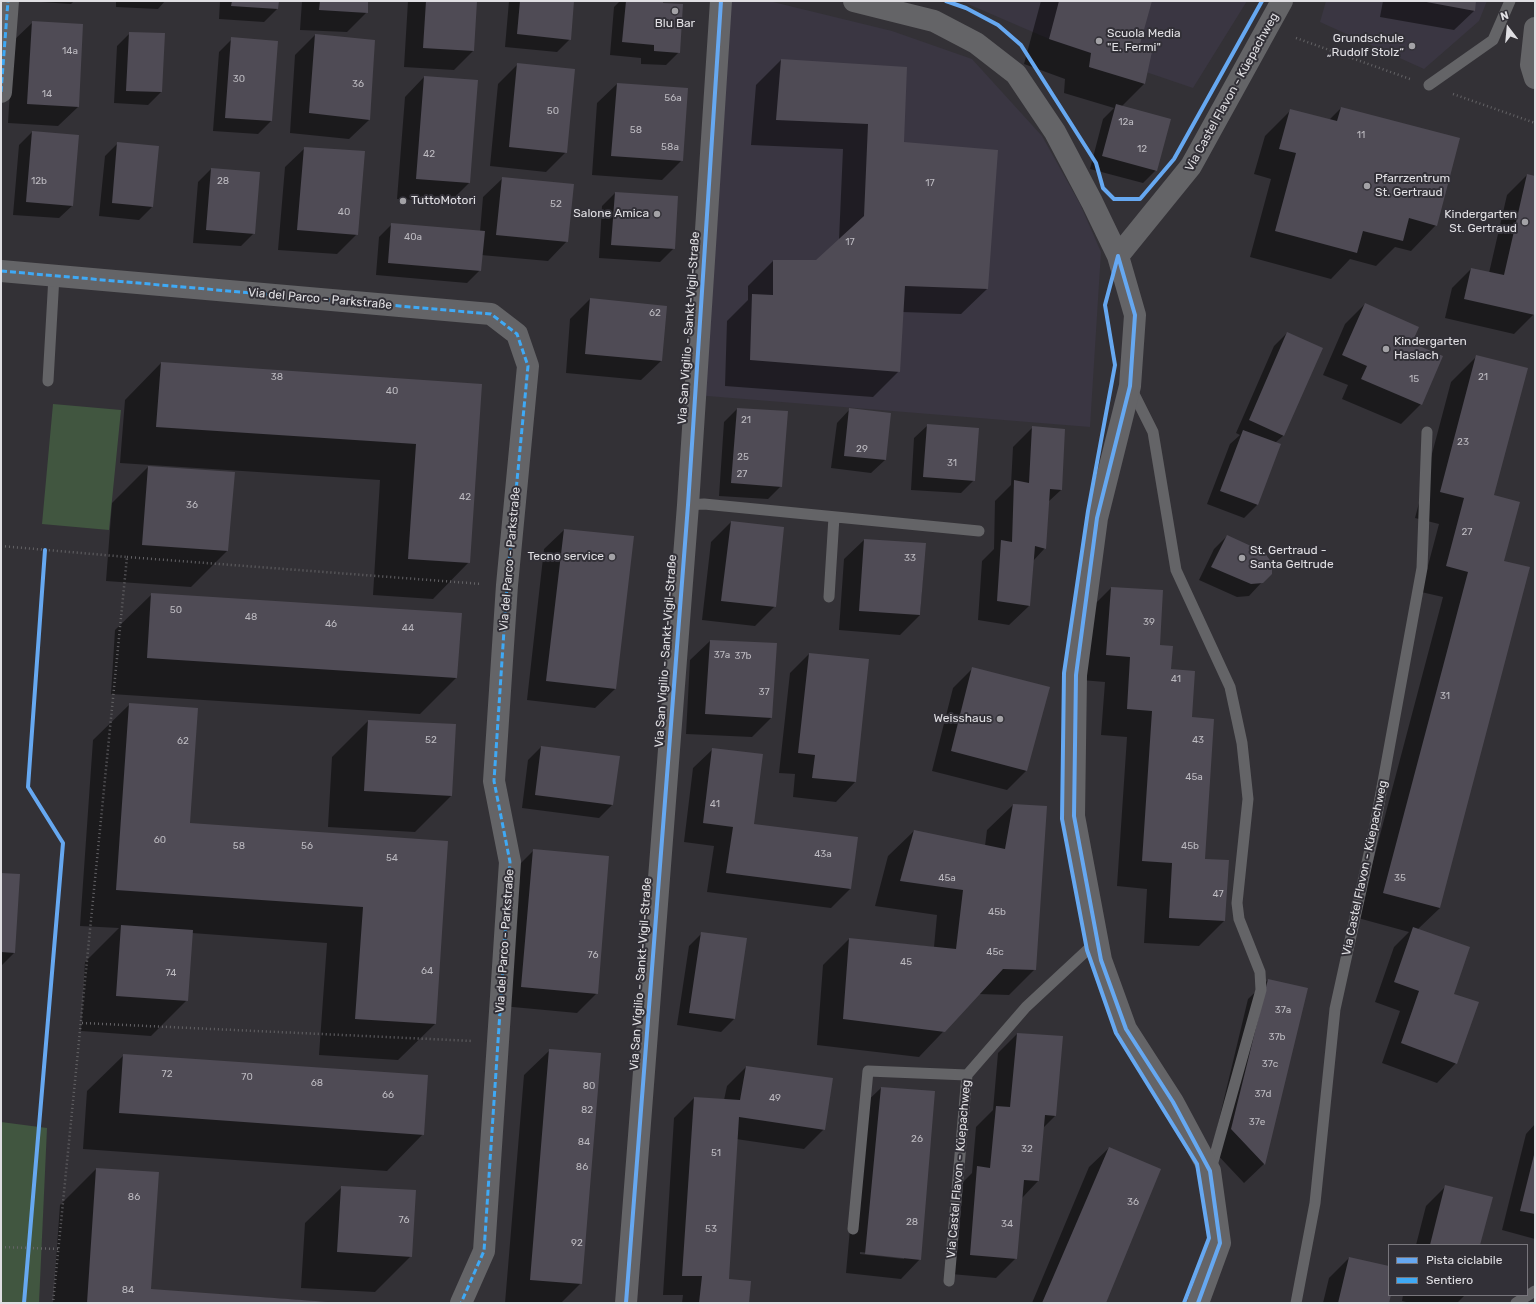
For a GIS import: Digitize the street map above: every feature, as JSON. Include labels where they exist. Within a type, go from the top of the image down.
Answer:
[{"type":"street","points":[[1,92],[8,1]]},
{"type":"street","name":"Via San Vigilio - Sankt-Vigil-Straße","points":[[626,1303],[688,505],[721,1]]},
{"type":"street","points":[[854,1],[934,22],[976,43],[1016,74],[1055,132],[1092,202],[1118,256],[1135,314],[1130,386],[1097,518],[1076,675],[1074,816],[1101,960],[1126,1029],[1174,1102],[1210,1171],[1220,1243],[1198,1303]]},
{"type":"street","name":"Via Castel Flavon - Küepachweg","points":[[1118,256],[1191,166],[1282,1]]},
{"type":"street","points":[[1535,28],[1531,66],[1535,78]]},
{"type":"street","name":"Via del Parco - Parkstraße","points":[[1,271],[491,314],[516,334],[528,366],[507,586],[494,781],[510,862],[484,1251],[461,1303]]},
{"type":"lane","points":[[1429,85],[1493,40],[1510,1]]},
{"type":"lane","points":[[48,381],[54,276]]},
{"type":"lane","points":[[1130,386],[1153,432],[1176,570],[1230,687],[1242,743],[1247,792],[1236,903],[1239,919],[1260,972],[1261,990],[1210,1171]]},
{"type":"lane","name":"Via Castel Flavon - Küepachweg","points":[[1296,1303],[1315,1203],[1336,1009],[1374,831],[1422,568],[1427,432]]},
{"type":"lane","points":[[688,505],[704,504],[979,531]]},
{"type":"lane","points":[[828,597],[834,517]]},
{"type":"lane","name":"Via Castel Flavon - Küepachweg","points":[[949,1281],[968,1075],[1026,1008],[1097,941]]},
{"type":"lane","points":[[853,1229],[868,1071],[968,1075]]},
{"type":"lane","points":[[1516,1303],[1527,1296]]},
{"type":"path","points":[[1,546],[507,586]]},
{"type":"path","points":[[45,550],[45,558]]},
{"type":"path","points":[[53,1303],[60,1249],[127,557]]},
{"type":"path","points":[[82,1023],[498,1043]]},
{"type":"path","points":[[28,1256],[30,1240]]},
{"type":"path","points":[[1,1247],[60,1249]]},
{"type":"shaded area","points":[[721,1],[769,1],[892,31],[972,59],[1042,136],[1080,204],[1101,252],[1090,427],[695,395]]},
{"type":"shaded area","points":[[961,1],[1247,1],[1193,88],[1049,39]]},
{"type":"shaded area","name":"Grundschule „Rudolf Stolz“","points":[[1326,1],[1487,1],[1479,21],[1424,69],[1320,22]]},
{"type":"green space","points":[[53,404],[121,410],[109,530],[42,524]]},
{"type":"green space","points":[[1,1122],[47,1128],[39,1303],[1,1303]]},
{"type":"building","points":[[232,1],[279,1],[278,9],[231,6]]},
{"type":"building","points":[[320,1],[368,1],[368,13],[319,10]]},
{"type":"building","points":[[426,1],[477,1],[474,51],[423,48]]},
{"type":"building","points":[[520,1],[574,1],[571,40],[517,34]]},
{"type":"building","points":[[626,1],[663,1],[663,3],[683,4],[680,53],[654,51],[654,45],[622,42]]},
{"type":"building","name":"Scuola Media \"E. Fermi\"","points":[[1059,1],[1152,1],[1140,44],[1153,47],[1145,84],[1089,67],[1091,53],[1049,39]]},
{"type":"building","points":[[1421,1],[1476,1],[1475,11]]},
{"type":"building","points":[[32,21],[83,24],[79,107],[27,104]]},
{"type":"building","points":[[129,32],[165,33],[162,92],[126,91]]},
{"type":"building","points":[[315,34],[375,40],[370,120],[309,113]]},
{"type":"building","points":[[231,37],[278,41],[272,121],[225,118]]},
{"type":"building","points":[[781,59],[907,67],[904,142],[998,150],[988,289],[905,286],[900,372],[750,360],[752,294],[773,295],[773,260],[816,260],[864,216],[868,124],[776,120]]},
{"type":"building","points":[[517,63],[575,69],[567,153],[509,147]]},
{"type":"building","points":[[424,76],[478,80],[470,183],[416,179]]},
{"type":"building","points":[[617,83],[688,88],[683,161],[611,156]]},
{"type":"building","points":[[1116,104],[1171,119],[1157,171],[1102,156]]},
{"type":"building","name":"Pfarrzentrum St. Gertraud","points":[[1341,107],[1460,138],[1437,226],[1409,218],[1403,241],[1363,231],[1357,253],[1275,231],[1296,153],[1279,149],[1290,109],[1337,121]]},
{"type":"building","points":[[32,131],[79,135],[73,206],[26,202]]},
{"type":"building","points":[[117,142],[159,146],[153,207],[112,203]]},
{"type":"building","points":[[304,147],[365,151],[358,235],[297,230]]},
{"type":"building","points":[[211,168],[260,172],[255,234],[206,230]]},
{"type":"building","name":"Kindergarten St. Gertraud","points":[[1527,174],[1535,176],[1535,315],[1464,299],[1471,268],[1504,275]]},
{"type":"building","points":[[502,177],[574,184],[568,242],[496,235]]},
{"type":"building","points":[[615,192],[678,196],[675,249],[611,245]]},
{"type":"building","points":[[391,223],[485,231],[481,271],[388,263]]},
{"type":"building","points":[[590,298],[667,306],[662,361],[585,354]]},
{"type":"building","name":"Kindergarten Haslach","points":[[1365,303],[1419,327],[1412,343],[1443,356],[1422,405],[1361,379],[1367,366],[1342,355]]},
{"type":"building","points":[[1287,332],[1323,348],[1284,436],[1249,420]]},
{"type":"building","points":[[1476,355],[1528,368],[1494,495],[1520,502],[1504,561],[1530,567],[1440,908],[1383,893],[1468,572],[1446,566],[1464,498],[1440,492]]},
{"type":"building","points":[[161,362],[482,384],[470,563],[408,559],[416,444],[156,427]]},
{"type":"building","points":[[737,408],[788,411],[782,487],[731,483]]},
{"type":"building","points":[[849,408],[891,413],[886,460],[844,456]]},
{"type":"building","points":[[927,424],[979,428],[975,481],[923,477]]},
{"type":"building","points":[[1032,426],[1065,429],[1062,490],[1050,489],[1046,549],[1035,546],[1030,606],[997,601],[1001,540],[1012,542],[1014,480],[1029,483]]},
{"type":"building","points":[[1243,430],[1281,444],[1258,505],[1220,491]]},
{"type":"building","points":[[148,466],[235,472],[228,551],[142,545]]},
{"type":"building","points":[[731,521],[784,527],[776,607],[721,601]]},
{"type":"building","points":[[564,529],[634,536],[616,689],[546,681]]},
{"type":"building","name":"St. Gertraud - Santa Geltrude","points":[[1227,535],[1264,552],[1272,563],[1272,574],[1263,583],[1251,584],[1211,567]]},
{"type":"building","points":[[864,539],[926,543],[920,615],[859,611]]},
{"type":"building","points":[[1111,587],[1163,590],[1160,645],[1173,646],[1171,669],[1195,671],[1192,717],[1214,719],[1205,859],[1229,860],[1225,921],[1169,918],[1172,863],[1142,861],[1152,711],[1127,709],[1130,657],[1106,655]]},
{"type":"building","points":[[151,593],[462,613],[457,678],[147,658]]},
{"type":"building","points":[[710,640],[777,643],[772,718],[705,714]]},
{"type":"building","points":[[809,653],[869,659],[856,782],[812,778],[815,755],[798,753]]},
{"type":"building","name":"Weisshaus","points":[[972,667],[1050,687],[1027,771],[951,751]]},
{"type":"building","points":[[129,703],[198,708],[190,823],[448,841],[436,1024],[355,1019],[363,907],[116,890]]},
{"type":"building","points":[[368,720],[456,724],[452,796],[364,791]]},
{"type":"building","points":[[541,746],[620,756],[613,805],[535,795]]},
{"type":"building","points":[[712,748],[763,754],[754,824],[858,837],[851,889],[726,873],[733,827],[703,823]]},
{"type":"building","points":[[1013,804],[1047,806],[1036,970],[1003,969],[945,1032],[843,1019],[849,938],[956,949],[963,890],[900,881],[914,830],[1005,849]]},
{"type":"building","points":[[533,849],[609,856],[598,994],[521,987]]},
{"type":"building","points":[[1,873],[20,874],[15,953],[1,952]]},
{"type":"building","points":[[121,925],[193,930],[188,1001],[116,996]]},
{"type":"building","points":[[1413,927],[1470,947],[1454,994],[1479,1002],[1457,1064],[1401,1043],[1419,991],[1394,982]]},
{"type":"building","points":[[701,932],[747,938],[735,1019],[689,1013]]},
{"type":"building","points":[[1268,979],[1308,988],[1265,1165],[1231,1129]]},
{"type":"building","points":[[1017,1033],[1063,1036],[1056,1116],[1045,1115],[1039,1181],[1024,1180],[1017,1259],[970,1255],[977,1166],[990,1168],[996,1106],[1010,1107]]},
{"type":"building","points":[[549,1049],[601,1053],[582,1284],[530,1280]]},
{"type":"building","points":[[123,1054],[428,1075],[424,1135],[119,1113]]},
{"type":"building","points":[[746,1066],[833,1078],[825,1130],[739,1117],[729,1279],[751,1281],[749,1303],[699,1303],[702,1276],[682,1276],[694,1097],[740,1100]]},
{"type":"building","points":[[881,1087],[935,1091],[921,1260],[865,1254]]},
{"type":"building","points":[[1109,1147],[1161,1169],[1106,1303],[1042,1303]]},
{"type":"building","points":[[1534,1155],[1535,1156],[1535,1214],[1520,1211]]},
{"type":"building","points":[[96,1168],[159,1172],[151,1289],[343,1303],[87,1303]]},
{"type":"building","points":[[1445,1185],[1493,1197],[1480,1244],[1430,1244]]},
{"type":"building","points":[[341,1186],[416,1190],[412,1257],[337,1252]]},
{"type":"building","points":[[1349,1257],[1388,1266],[1388,1296],[1391,1296],[1389,1303],[1338,1303]]},
{"type":"marked path","points":[[1,92],[8,1]]},
{"type":"marked path","points":[[1,271],[491,314],[517,334],[528,366],[507,585],[494,781],[510,862],[484,1251],[461,1303]]},
{"type":"cycle path","points":[[626,1303],[688,505],[721,1]]},
{"type":"cycle path","points":[[946,1],[966,8],[998,25],[1021,45],[1096,163],[1103,188],[1114,199],[1140,199],[1174,159],[1262,1]]},
{"type":"cycle path","points":[[1118,256],[1135,315],[1130,386],[1097,518],[1076,675],[1074,816],[1101,960],[1126,1029],[1173,1102],[1210,1171],[1220,1243],[1198,1303]]},
{"type":"cycle path","points":[[1118,256],[1105,305],[1115,365],[1088,511],[1064,673],[1062,819],[1087,950],[1116,1033],[1197,1164],[1209,1238],[1184,1303]]},
{"type":"cycle path","points":[[24,1303],[63,843],[28,787],[45,550]]},
{"type":"place","name":"Blu Bar","points":[[675,11]]},
{"type":"place","name":"Scuola Media \"E. Fermi\"","points":[[1099,41]]},
{"type":"place","name":"Grundschule „Rudolf Stolz“","points":[[1412,46]]},
{"type":"place","name":"Pfarrzentrum St. Gertraud","points":[[1367,186]]},
{"type":"place","name":"TuttoMotori","points":[[403,201]]},
{"type":"place","name":"Salone Amica","points":[[657,214]]},
{"type":"place","name":"Kindergarten St. Gertraud","points":[[1525,222]]},
{"type":"place","name":"Kindergarten Haslach","points":[[1386,349]]},
{"type":"place","name":"Tecno service","points":[[612,557]]},
{"type":"place","name":"St. Gertraud - Santa Geltrude","points":[[1242,558]]},
{"type":"place","name":"Weisshaus","points":[[1000,719]]}]
